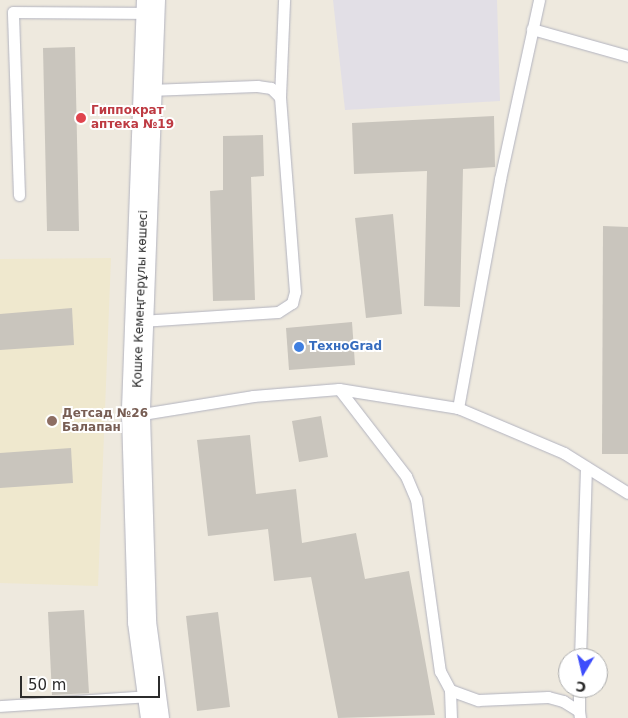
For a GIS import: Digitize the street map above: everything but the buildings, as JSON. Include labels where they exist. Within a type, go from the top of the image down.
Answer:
[{"type":"street","name":"Қошке Кемеңгерұлы көшесі","points":[[151,6],[141,321],[136,415],[142,622],[153,707]]},
{"type":"lane","points":[[141,321],[278,312],[292,303],[280,97],[284,0]]},
{"type":"lane","points":[[458,408],[539,0]]},
{"type":"lane","points":[[19,195],[12,12],[151,6]]},
{"type":"lane","points":[[532,29],[628,56]]},
{"type":"lane","points":[[148,90],[257,86],[271,88],[280,97]]},
{"type":"lane","points":[[339,390],[406,476],[416,499],[440,671],[450,690],[451,718]]},
{"type":"lane","points":[[136,415],[253,396],[339,390],[458,408],[512,428],[628,493]]},
{"type":"lane","points":[[580,648],[586,468]]},
{"type":"lane","points":[[450,690],[478,700],[548,697],[579,715]]},
{"type":"lane","points":[[579,698],[579,715]]},
{"type":"lane","points":[[0,706],[153,707]]},
{"type":"shaded area","points":[[333,0],[497,0],[500,101],[345,110]]},
{"type":"shaded area","name":"Детсад №26 Балапан","points":[[111,258],[98,586],[0,583],[0,259]]},
{"type":"place","name":"Гиппократ аптека №19","points":[[81,118]]},
{"type":"place","name":"ТехноGrad","points":[[299,347]]},
{"type":"place","name":"Детсад №26 Балапан","points":[[52,421]]}]
